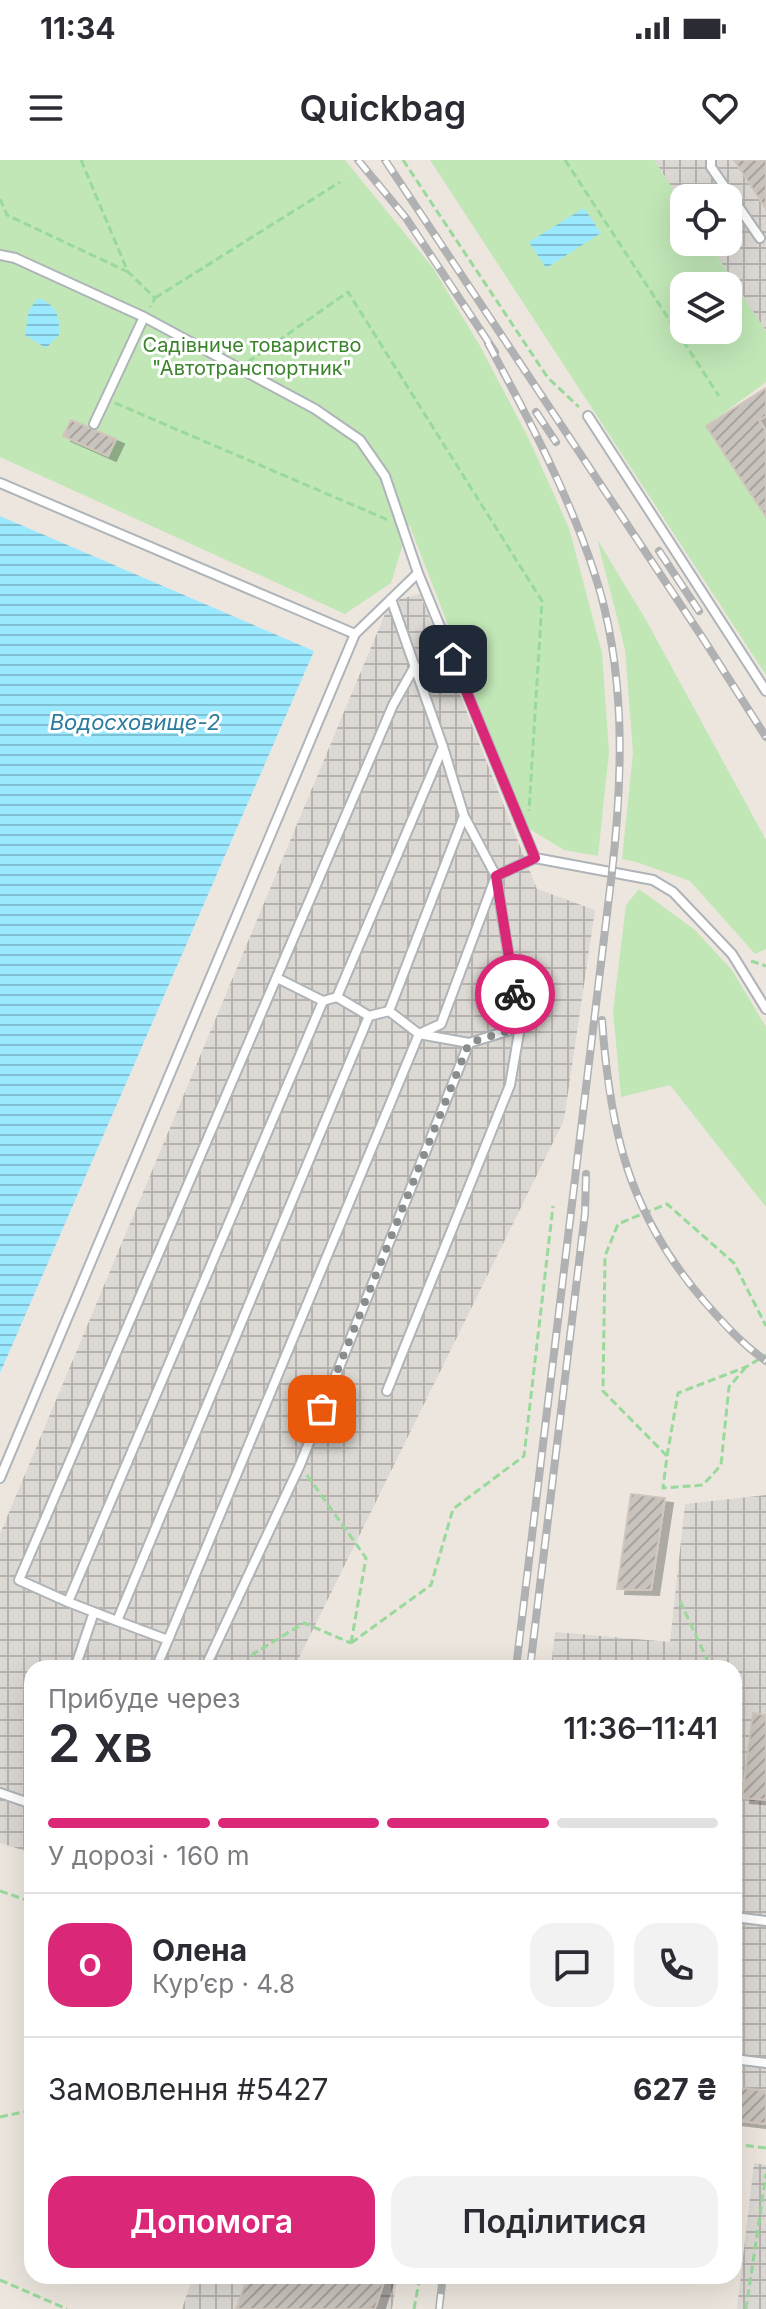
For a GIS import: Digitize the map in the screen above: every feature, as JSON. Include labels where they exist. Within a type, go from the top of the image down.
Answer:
[{"type":"lane","points":[[711,160],[711,167],[760,238]]},
{"type":"lane","points":[[0,255],[15,258],[144,317],[315,409],[360,440],[385,476],[418,573],[535,858]]},
{"type":"lane","points":[[94,424],[144,317]]},
{"type":"lane","points":[[588,416],[766,691]]},
{"type":"lane","points":[[0,483],[355,634]]},
{"type":"lane","points":[[0,1478],[355,634],[418,573]]},
{"type":"lane","points":[[387,1391],[510,1085],[520,1027],[496,876],[464,816],[391,599]]},
{"type":"lane","points":[[168,1640],[19,1580],[393,705],[415,666]]},
{"type":"lane","points":[[337,997],[443,747]]},
{"type":"lane","points":[[389,1011],[464,816]]},
{"type":"lane","points":[[159,1660],[419,1034],[441,1024],[496,876],[535,858],[653,880],[673,892],[732,954],[766,1009]]},
{"type":"lane","points":[[277,978],[323,1001],[337,997],[369,1016],[389,1011]]},
{"type":"lane","points":[[68,1602],[323,1001]]},
{"type":"lane","points":[[389,1011],[419,1034],[469,1043],[520,1027]]},
{"type":"lane","points":[[117,1621],[369,1016]]},
{"type":"lane","points":[[209,1660],[300,1465],[469,1043]]},
{"type":"lane","points":[[78,1660],[94,1612]]},
{"type":"lane","points":[[0,1793],[24,1801]]},
{"type":"lane","points":[[742,1918],[766,1921]]},
{"type":"lane","points":[[742,2060],[766,2063]]},
{"type":"path","points":[[81,160],[128,272]]},
{"type":"path","points":[[403,160],[548,378],[588,416]]},
{"type":"path","points":[[565,160],[719,396]]},
{"type":"path","points":[[144,317],[155,298],[340,182]]},
{"type":"path","points":[[0,199],[7,215],[128,272],[155,298]]},
{"type":"path","points":[[239,369],[348,292],[542,601],[529,814]]},
{"type":"path","points":[[105,399],[401,526]]},
{"type":"path","points":[[667,1456],[603,1391],[605,1256],[618,1224],[667,1204],[734,1263],[766,1326]]},
{"type":"path","points":[[351,1643],[431,1585],[453,1509],[524,1456],[553,1206]]},
{"type":"path","points":[[746,1367],[729,1387],[721,1465],[703,1485],[663,1488],[678,1393],[746,1367],[766,1355]]},
{"type":"path","points":[[300,1465],[366,1558],[351,1643]]},
{"type":"path","points":[[680,1601],[707,1660]]},
{"type":"path","points":[[252,1660],[253,1654],[304,1623],[351,1643]]},
{"type":"path","points":[[0,1891],[24,1899]]},
{"type":"path","points":[[0,2117],[24,2112]]},
{"type":"path","points":[[742,2145],[766,2148]]},
{"type":"path","points":[[746,2309],[766,2174]]},
{"type":"path","points":[[0,2280],[67,2309]]},
{"type":"path","points":[[414,2309],[419,2284]]},
{"type":"shaded area","points":[[654,160],[766,160],[766,331],[742,294],[742,272],[728,272],[717,256],[742,256],[742,184],[670,185]]},
{"type":"shaded area","points":[[420,594],[537,889],[595,910],[564,1120],[298,1660],[24,1660],[24,1850],[0,1843],[0,1534],[385,614],[400,599]]},
{"type":"shaded area","points":[[766,1495],[766,2124],[742,2121],[742,1660],[552,1660],[555,1632],[670,1642],[685,1504]]},
{"type":"shaded area","points":[[754,2163],[766,2165],[766,2309],[737,2309]]},
{"type":"shaded area","points":[[190,2284],[397,2284],[392,2309],[182,2309]]},
{"type":"green space","name":"Садівниче товариство \"Автотранспортник\"","points":[[0,160],[345,160],[433,268],[480,346],[529,439],[569,528],[602,653],[609,752],[598,856],[564,850],[526,827],[409,524],[391,583],[345,614],[0,457]]},
{"type":"green space","points":[[430,160],[654,160],[670,185],[670,256],[717,256],[728,272],[670,272],[670,344],[742,344],[742,294],[766,331],[766,382],[706,426],[766,517],[766,675]]},
{"type":"green space","points":[[597,539],[646,620],[766,840],[766,949],[755,954],[690,881],[622,859],[633,753],[625,649]]},
{"type":"green space","points":[[639,889],[695,930],[732,970],[766,1027],[766,1207],[670,1085],[621,1097],[613,1011],[626,905]]},
{"type":"water","points":[[584,208],[601,233],[546,268],[529,242]]},
{"type":"water","points":[[38,298],[53,308],[59,322],[59,335],[46,348],[25,335],[29,310]]},
{"type":"water","name":"Водосховище-2","points":[[0,516],[314,651],[0,1373]]},
{"type":"building","points":[[734,160],[766,160],[766,209]]},
{"type":"building","points":[[766,388],[766,416],[759,420],[766,431],[766,517],[706,426]]},
{"type":"building","points":[[71,420],[116,439],[108,456],[63,436]]},
{"type":"building","points":[[631,1494],[665,1498],[651,1590],[617,1589]]},
{"type":"building","points":[[753,1713],[766,1715],[766,1800],[742,1798]]},
{"type":"building","points":[[742,2088],[766,2091],[766,2124],[742,2121]]},
{"type":"building","points":[[245,2284],[383,2284],[375,2309],[236,2309]]},
{"type":"railway","points":[[358,160],[406,218],[495,352]]},
{"type":"railway","points":[[385,160],[766,737]]},
{"type":"railway","points":[[488,343],[547,457],[595,575],[612,648],[620,760],[612,872],[517,1660]]},
{"type":"railway","points":[[536,412],[556,442]]},
{"type":"railway","points":[[659,551],[699,611]]},
{"type":"railway","points":[[602,1020],[618,1135],[641,1203],[678,1269],[733,1333],[766,1361]]},
{"type":"railway","points":[[531,1660],[585,1213],[586,1174]]},
{"type":"railway","points":[[439,2309],[442,2284]]},
{"type":"way so far","points":[[322,1409],[469,1043],[520,1027],[515,994]]},
{"type":"route","points":[[453,659],[535,858],[496,876],[515,994]]}]
